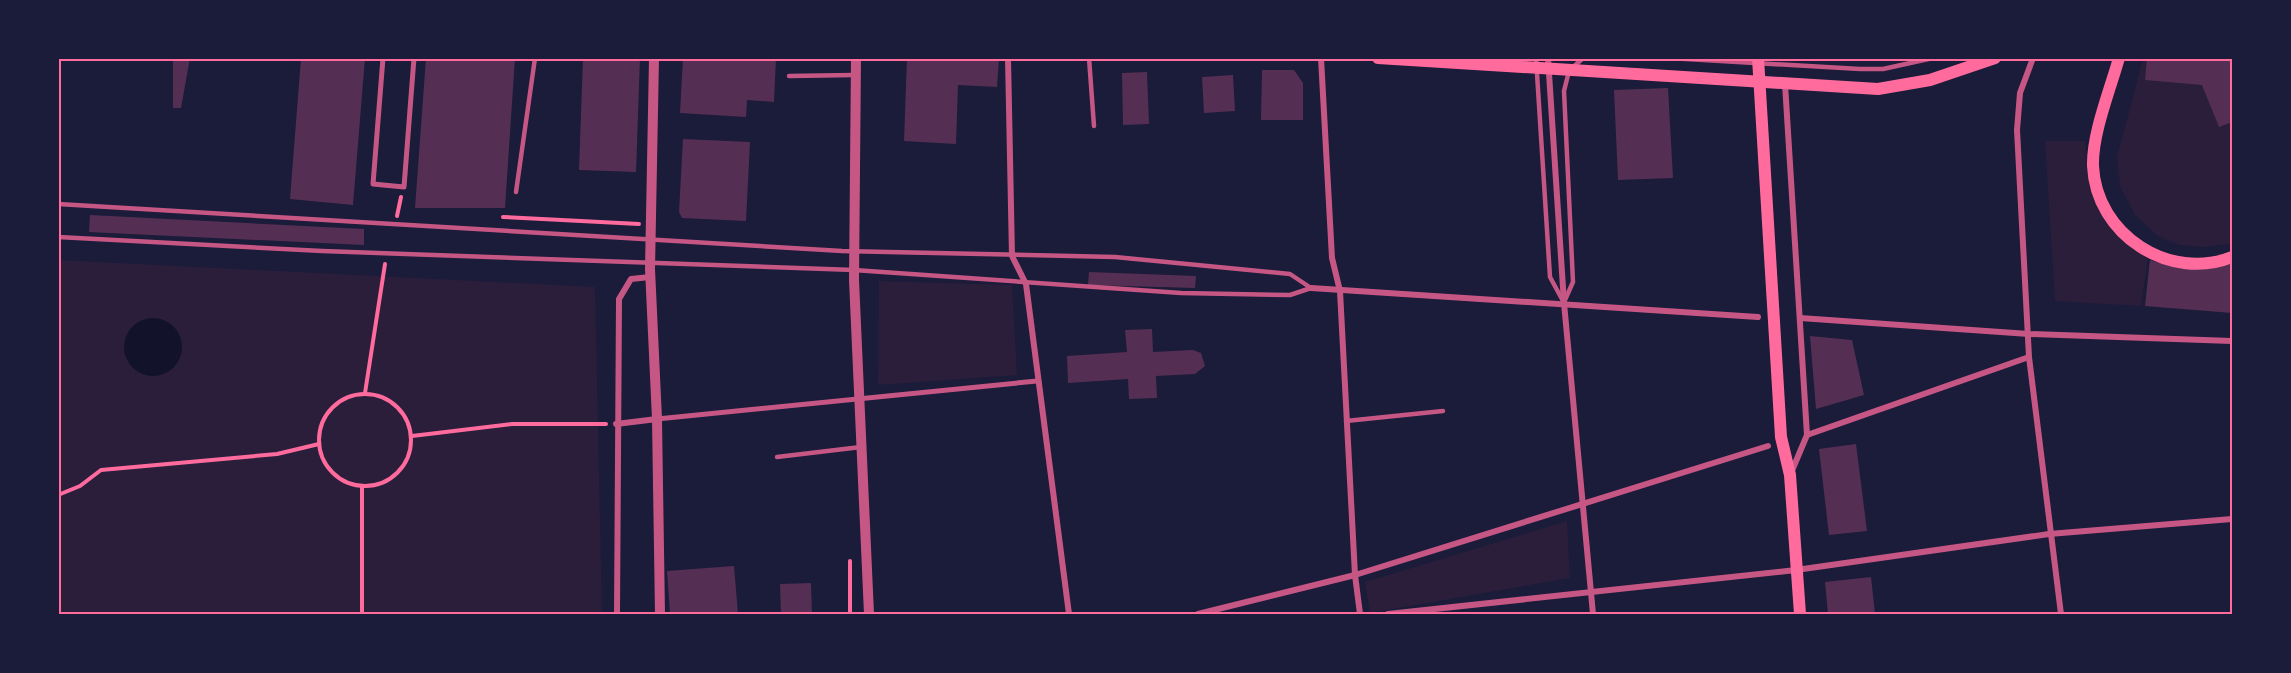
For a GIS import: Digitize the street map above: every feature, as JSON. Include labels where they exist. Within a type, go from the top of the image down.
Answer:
[{"type":"main road","points":[[1378,58],[1542,64],[1569,71],[1858,89],[1894,87],[1954,74],[1995,58]]},
{"type":"main road","points":[[1758,58],[1781,437],[1790,475],[1800,615]]},
{"type":"main road","points":[[2119,58],[2095,148],[2095,180],[2102,200],[2120,229],[2146,252],[2181,264],[2199,265],[2232,257]]},
{"type":"street","points":[[383,58],[373,184],[404,187],[414,58]]},
{"type":"street","points":[[654,58],[650,277],[657,419],[660,615]]},
{"type":"street","points":[[856,58],[853,251],[868,615]]},
{"type":"street","points":[[1008,58],[1012,256],[1026,284],[1069,615]]},
{"type":"street","points":[[1321,58],[1332,258],[1340,291],[1355,575],[1360,615]]},
{"type":"street","points":[[2033,58],[2020,93],[2017,130],[2029,357],[2049,534],[2061,615]]},
{"type":"street","points":[[1542,64],[1593,615]]},
{"type":"street","points":[[1785,84],[1807,435],[1790,475]]},
{"type":"street","points":[[617,615],[616,424],[619,298],[631,279],[650,277]]},
{"type":"street","points":[[1311,288],[1758,317]]},
{"type":"street","points":[[1800,318],[2029,334],[2232,341]]},
{"type":"street","points":[[1807,435],[2029,357]]},
{"type":"street","points":[[616,424],[1037,381]]},
{"type":"street","points":[[1198,615],[1355,575],[1768,446]]},
{"type":"street","points":[[1388,615],[1796,570],[2049,534],[2232,519]]},
{"type":"lane","points":[[516,192],[535,58]]},
{"type":"lane","points":[[1089,58],[1094,126]]},
{"type":"lane","points":[[1564,303],[1573,282],[1564,91],[1569,71],[1583,58]]},
{"type":"lane","points":[[1669,58],[1860,69],[1883,69],[1933,58]]},
{"type":"lane","points":[[1542,64],[1550,277],[1564,303]]},
{"type":"lane","points":[[789,76],[857,75]]},
{"type":"lane","points":[[58,204],[650,237],[853,251],[1114,257],[1290,274],[1311,288]]},
{"type":"lane","points":[[58,237],[386,253],[854,270],[1026,284],[1246,294],[1290,295],[1311,288]]},
{"type":"lane","points":[[1346,421],[1443,411]]},
{"type":"lane","points":[[777,457],[861,447]]},
{"type":"path","points":[[395,223],[404,187]]},
{"type":"path","points":[[365,393],[386,253]]},
{"type":"path","points":[[365,393],[379,395],[401,410],[412,436],[406,461],[398,472],[388,480],[362,486],[351,484],[333,472],[321,454],[320,433],[328,412],[344,398],[365,393]]},
{"type":"path","points":[[412,436],[512,424],[616,424]]},
{"type":"path","points":[[58,495],[80,486],[101,470],[278,454],[320,444]]},
{"type":"path","points":[[362,486],[362,615]]},
{"type":"shaded area","points":[[2143,59],[2232,59],[2232,242],[2230,244],[2202,247],[2179,245],[2158,236],[2135,215],[2120,186],[2117,157]]},
{"type":"shaded area","points":[[2045,141],[2085,141],[2091,183],[2100,208],[2125,242],[2138,253],[2148,257],[2141,306],[2055,301]]},
{"type":"shaded area","points":[[59,260],[595,287],[602,614],[59,614]]},
{"type":"shaded area","points":[[879,281],[1012,285],[1017,375],[878,385]]},
{"type":"shaded area","points":[[153,318],[169,323],[177,331],[182,347],[177,363],[169,371],[153,376],[137,371],[129,363],[124,347],[129,331],[137,323]]},
{"type":"shaded area","points":[[1567,521],[1570,578],[1370,613],[1365,582]]},
{"type":"building","points":[[173,58],[190,58],[181,108],[173,108]]},
{"type":"building","points":[[301,58],[365,58],[353,205],[290,199]]},
{"type":"building","points":[[426,58],[515,58],[505,208],[415,208]]},
{"type":"building","points":[[583,58],[640,58],[636,172],[579,170]]},
{"type":"building","points":[[683,58],[776,58],[774,102],[747,100],[746,117],[680,113]]},
{"type":"building","points":[[907,58],[999,58],[997,87],[958,85],[956,144],[904,141]]},
{"type":"building","points":[[2147,58],[2232,58],[2232,122],[2219,127],[2202,85],[2145,80]]},
{"type":"building","points":[[1262,70],[1294,70],[1303,83],[1303,120],[1261,120]]},
{"type":"building","points":[[1147,72],[1149,124],[1123,125],[1122,73]]},
{"type":"building","points":[[1233,75],[1235,111],[1204,113],[1202,77]]},
{"type":"building","points":[[1668,88],[1673,178],[1618,180],[1614,90]]},
{"type":"building","points":[[683,139],[750,142],[746,221],[682,218],[679,212]]},
{"type":"building","points":[[90,215],[364,229],[364,245],[89,232]]},
{"type":"building","points":[[2150,260],[2173,267],[2204,269],[2232,261],[2232,313],[2145,306]]},
{"type":"building","points":[[1089,272],[1196,276],[1195,288],[1088,285]]},
{"type":"building","points":[[1152,329],[1153,352],[1193,350],[1201,353],[1205,366],[1195,374],[1156,376],[1157,398],[1129,399],[1128,379],[1068,383],[1067,356],[1127,352],[1125,330]]},
{"type":"building","points":[[1810,336],[1852,340],[1864,395],[1816,409]]},
{"type":"building","points":[[1856,444],[1867,531],[1829,535],[1819,449]]},
{"type":"building","points":[[734,566],[738,614],[670,614],[667,571]]},
{"type":"building","points":[[1871,577],[1875,614],[1828,614],[1825,582]]},
{"type":"building","points":[[811,583],[812,614],[781,614],[780,584]]}]
